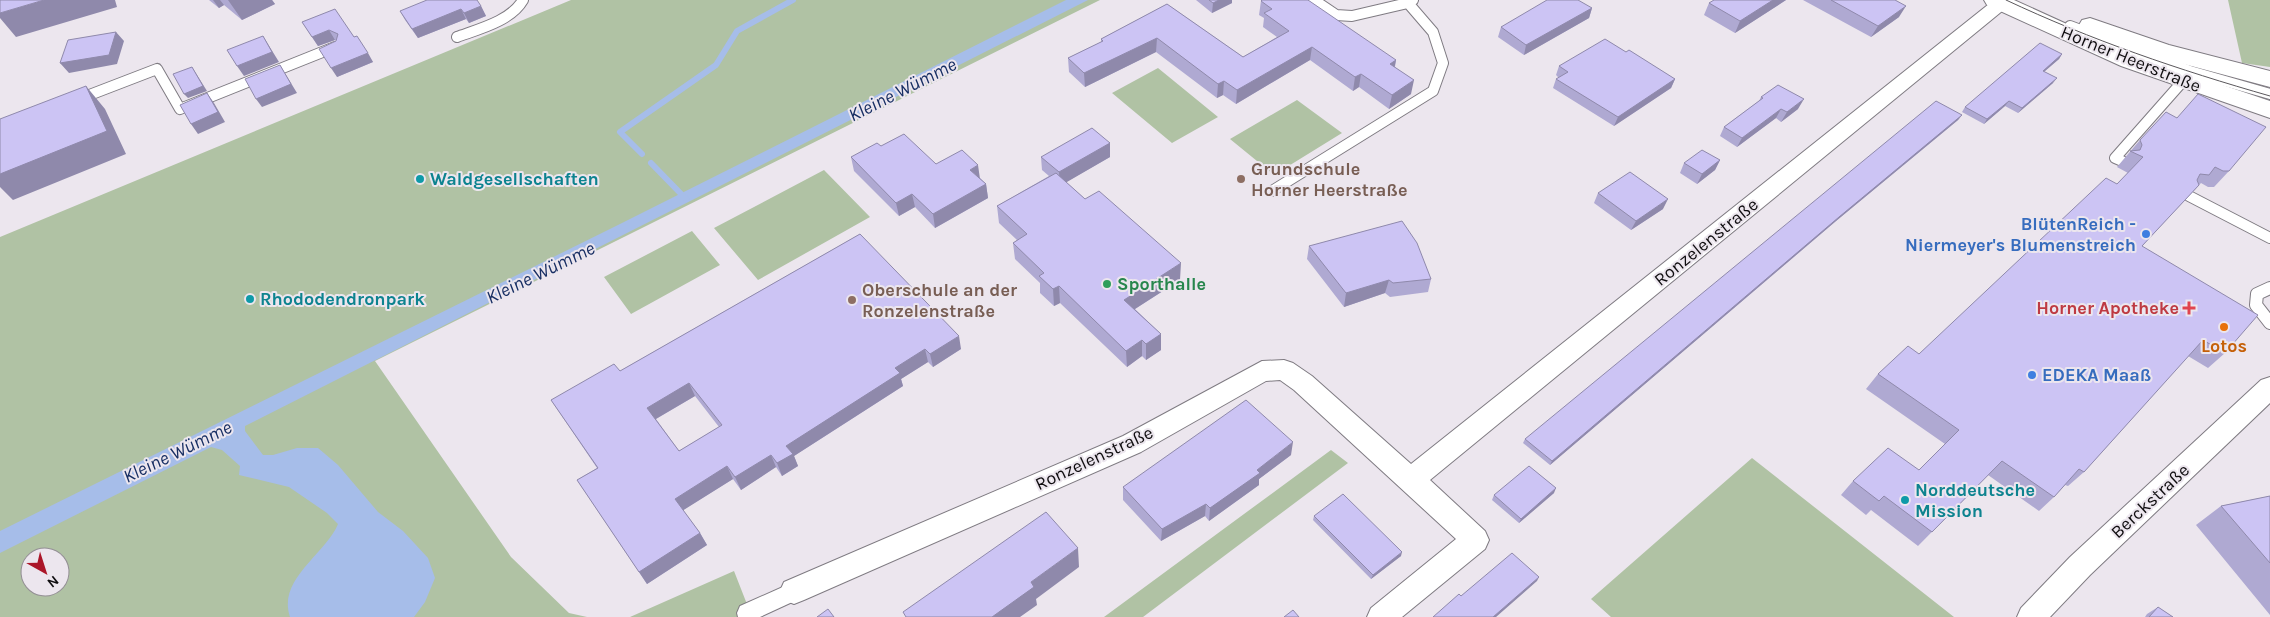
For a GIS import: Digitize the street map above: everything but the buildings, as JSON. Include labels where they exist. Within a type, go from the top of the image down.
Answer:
[{"type":"main road","name":"Horner Heerstraße","points":[[2032,0],[2074,19],[2146,46],[2270,79]]},
{"type":"main road","name":"Horner Heerstraße","points":[[2003,1],[2129,61],[2270,110]]},
{"type":"street","name":"Ronzelenstraße","points":[[1411,480],[2003,1]]},
{"type":"street","name":"Ronzelenstraße","points":[[747,612],[1132,444],[1262,371],[1284,370],[1303,383],[1475,540],[1381,617]]},
{"type":"street","name":"Berckstraße","points":[[2031,617],[2080,566],[2270,387]]},
{"type":"lane","points":[[457,38],[510,15],[522,4],[523,0]]},
{"type":"lane","points":[[1272,192],[1433,92],[1443,63],[1433,32],[1411,2],[1352,16],[1336,15],[1314,0]]},
{"type":"lane","points":[[2003,1],[2136,52],[2270,94]]},
{"type":"lane","points":[[68,103],[157,69],[180,109],[337,46]]},
{"type":"lane","points":[[2122,161],[2115,158],[2183,81]]},
{"type":"lane","points":[[2189,196],[2270,238]]},
{"type":"lane","points":[[2270,288],[2257,294],[2256,306],[2270,323]]},
{"type":"green space","name":"Rhododendronpark","points":[[571,0],[1100,0],[375,361],[511,557],[569,613],[587,617],[0,617],[0,237]]},
{"type":"green space","points":[[2228,0],[2270,0],[2270,67],[2242,63]]},
{"type":"green space","points":[[1158,68],[1218,117],[1172,143],[1112,93]]},
{"type":"green space","points":[[1297,100],[1342,133],[1274,175],[1230,139]]},
{"type":"green space","points":[[824,170],[870,217],[758,280],[714,228]]},
{"type":"green space","points":[[692,231],[720,265],[631,314],[604,277]]},
{"type":"green space","points":[[1331,450],[1348,463],[1143,617],[1104,617]]},
{"type":"green space","points":[[1752,458],[1954,617],[1611,617],[1591,599]]},
{"type":"green space","points":[[734,571],[752,617],[630,617]]},
{"type":"water","name":"Kleine Wümme","points":[[1066,0],[1088,0],[245,426],[245,431],[263,455],[273,455],[297,448],[318,448],[338,465],[378,512],[403,531],[428,558],[435,578],[425,602],[414,617],[290,617],[288,603],[290,591],[296,579],[324,546],[338,524],[327,513],[289,487],[239,475],[240,466],[222,450],[211,447],[0,553],[0,531],[618,225]]},
{"type":"waterway","points":[[642,154],[620,132],[716,65],[737,31],[793,0]]},
{"type":"waterway","points":[[651,163],[686,199]]},
{"type":"tram line","points":[[2006,0],[2103,41],[2202,76],[2270,96]]},
{"type":"place","name":"Waldgesellschaften","points":[[420,179]]},
{"type":"place","name":"Grundschule Horner Heerstraße","points":[[1241,179]]},
{"type":"place","name":"BlütenReich - Niermeyer's Blumenstreich","points":[[2146,234]]},
{"type":"place","name":"Sporthalle","points":[[1107,284]]},
{"type":"place","name":"Rhododendronpark","points":[[250,299]]},
{"type":"place","name":"Oberschule an der Ronzelenstraße","points":[[852,300]]},
{"type":"place","name":"Horner Apotheke","points":[[2189,308]]},
{"type":"place","name":"Lotos","points":[[2224,327]]},
{"type":"place","name":"EDEKA Maaß","points":[[2032,375]]},
{"type":"place","name":"Norddeutsche Mission","points":[[1905,500]]}]
